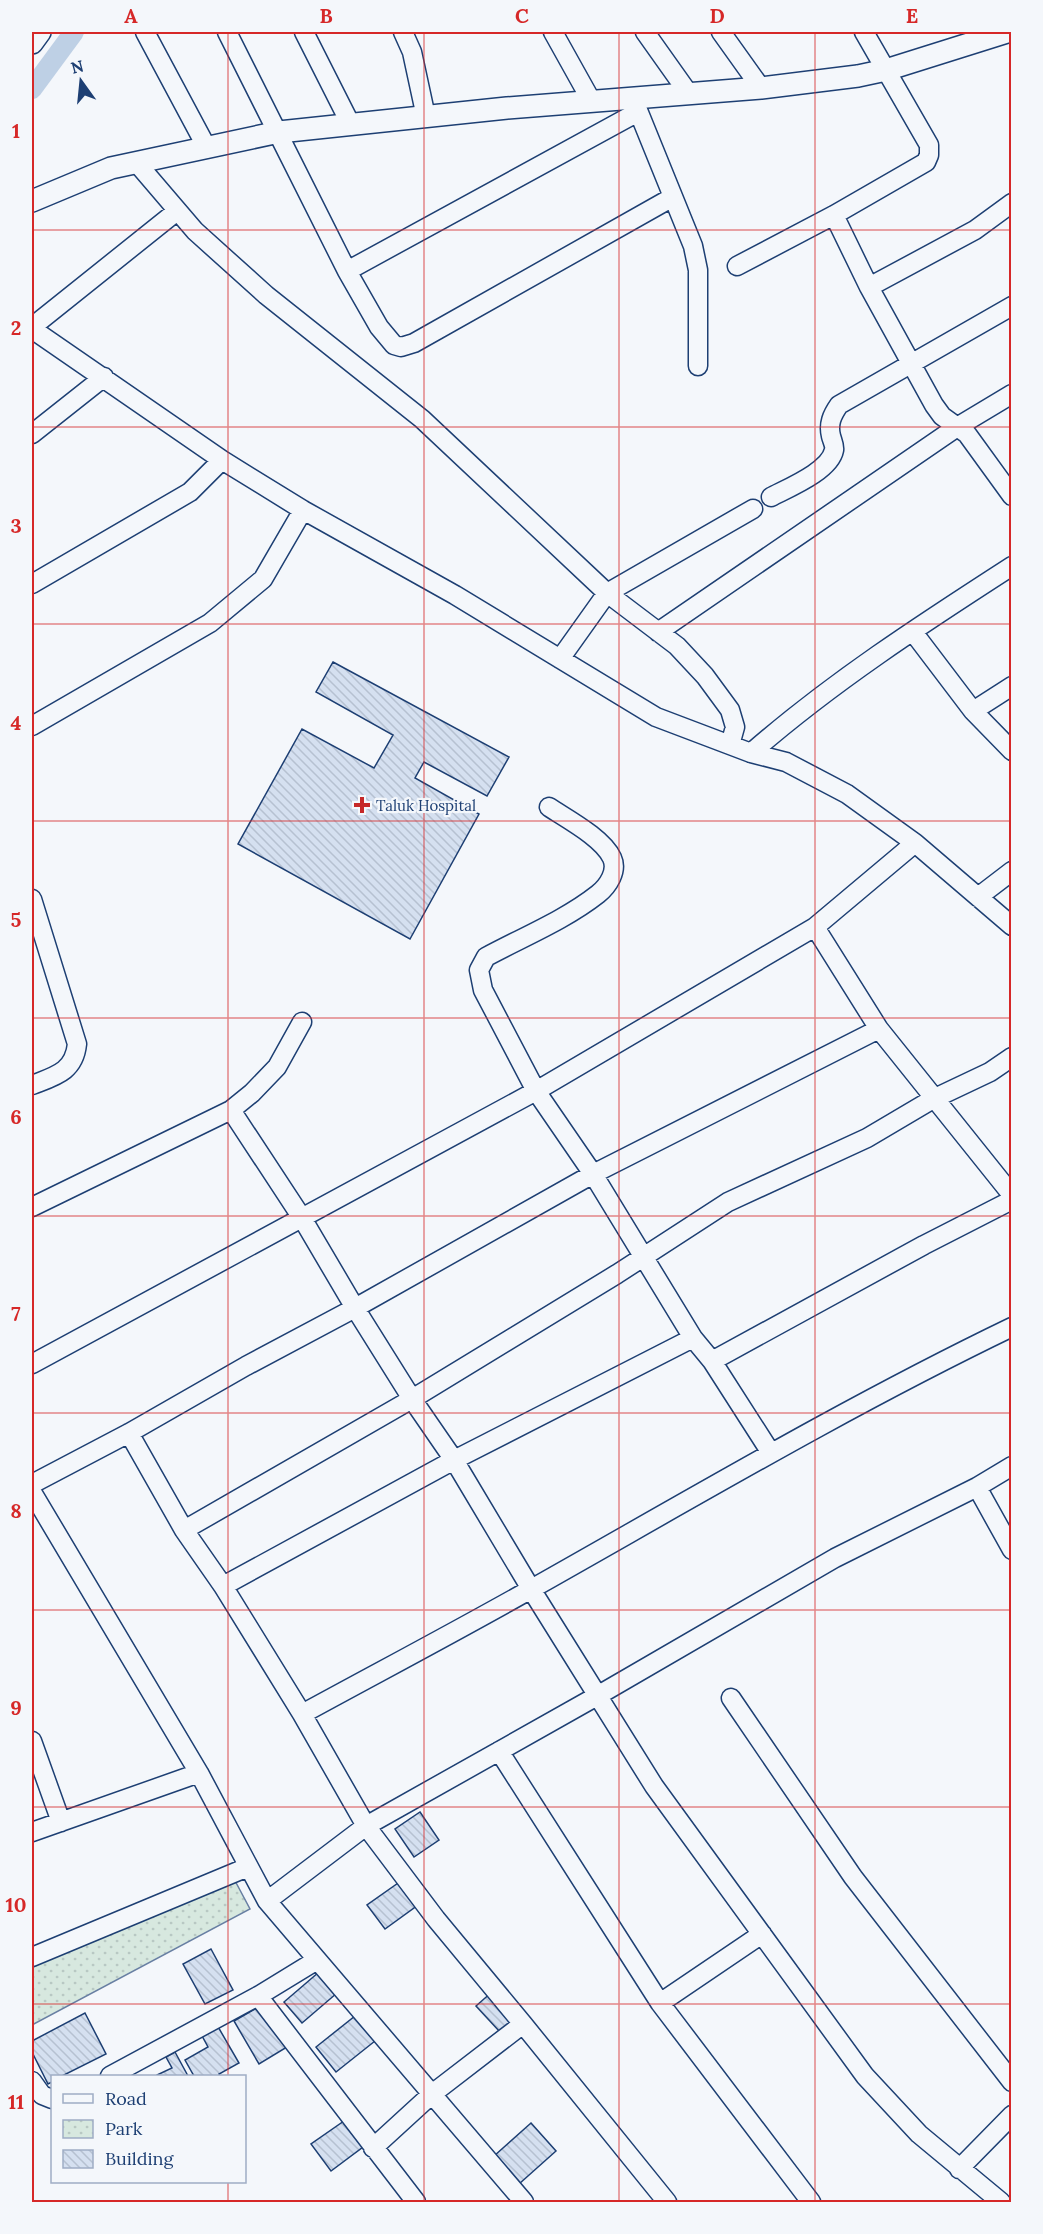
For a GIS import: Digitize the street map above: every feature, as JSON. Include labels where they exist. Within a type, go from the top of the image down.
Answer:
[{"type":"street","points":[[32,43],[40,32]]},
{"type":"street","points":[[145,32],[207,148]]},
{"type":"street","points":[[227,32],[347,271],[379,327],[394,345],[402,347],[414,343],[673,197]]},
{"type":"street","points":[[304,32],[351,125]]},
{"type":"street","points":[[403,32],[412,52],[426,117]]},
{"type":"street","points":[[553,32],[592,102]]},
{"type":"street","points":[[645,32],[689,94]]},
{"type":"street","points":[[721,32],[761,88]]},
{"type":"street","points":[[737,266],[834,215],[926,162],[929,145],[864,32]]},
{"type":"street","points":[[32,201],[111,168],[279,132],[507,108],[592,102],[636,105],[689,94],[858,76],[886,70],[1007,32]]},
{"type":"street","points":[[347,271],[636,105]]},
{"type":"street","points":[[636,105],[693,246],[698,270],[698,366]]},
{"type":"street","points":[[136,162],[195,231],[266,295],[422,419],[607,593],[684,653],[705,676],[730,710],[735,727],[730,745]]},
{"type":"street","points":[[869,287],[975,230],[1011,203]]},
{"type":"street","points":[[177,212],[32,328],[222,460],[303,510],[455,595],[656,717],[751,753],[786,762],[847,794],[915,843],[1011,926]]},
{"type":"street","points":[[834,215],[869,287],[934,405],[942,416],[967,434],[1011,496]]},
{"type":"street","points":[[771,497],[828,463],[834,449],[830,424],[832,414],[839,405],[1011,306]]},
{"type":"street","points":[[32,434],[104,377]]},
{"type":"street","points":[[658,632],[957,427],[1011,394]]},
{"type":"street","points":[[32,584],[190,492],[222,460]]},
{"type":"street","points":[[32,726],[210,623],[264,579],[303,510]]},
{"type":"street","points":[[560,659],[607,593],[753,510]]},
{"type":"street","points":[[751,753],[792,717],[1011,566]]},
{"type":"street","points":[[913,632],[973,711],[1011,751]]},
{"type":"street","points":[[973,711],[1011,686]]},
{"type":"street","points":[[549,807],[604,845],[612,858],[614,867],[608,883],[599,893],[570,912],[486,957],[479,970],[483,990],[536,1091],[593,1174],[693,1338],[712,1361],[771,1452]]},
{"type":"street","points":[[32,1364],[536,1091],[815,927],[915,843]]},
{"type":"street","points":[[978,897],[1011,871]]},
{"type":"street","points":[[32,899],[77,1044],[76,1055],[69,1066],[60,1074],[32,1085]]},
{"type":"street","points":[[815,927],[879,1029],[1011,1196]]},
{"type":"street","points":[[32,1207],[231,1110],[252,1093],[277,1067],[302,1022]]},
{"type":"street","points":[[32,1484],[129,1433],[593,1174],[879,1029]]},
{"type":"street","points":[[184,1530],[412,1399],[728,1202],[867,1138],[933,1099],[990,1072],[1011,1057]]},
{"type":"street","points":[[231,1110],[302,1218],[412,1399],[454,1460],[531,1589],[654,1786],[865,2076],[919,2134],[1001,2202]]},
{"type":"street","points":[[712,1361],[1011,1200]]},
{"type":"street","points":[[302,1714],[531,1589],[771,1452],[959,1352],[1011,1327]]},
{"type":"street","points":[[223,1586],[454,1460],[693,1338]]},
{"type":"street","points":[[129,1433],[184,1530],[223,1586],[302,1714],[366,1826],[436,1919],[667,2202]]},
{"type":"street","points":[[267,1901],[366,1826],[835,1558],[977,1488],[1011,1466]]},
{"type":"street","points":[[977,1488],[1011,1550]]},
{"type":"street","points":[[32,1492],[200,1773],[267,1901],[524,2202]]},
{"type":"street","points":[[731,1698],[853,1877],[1011,2082]]},
{"type":"street","points":[[32,1741],[61,1822]]},
{"type":"street","points":[[499,1751],[660,2003],[811,2202]]},
{"type":"street","points":[[32,1832],[200,1773]]},
{"type":"street","points":[[32,1958],[248,1867]]},
{"type":"street","points":[[660,2003],[762,1934]]},
{"type":"street","points":[[112,2075],[258,1996],[317,1959]]},
{"type":"street","points":[[258,1996],[416,2202]]},
{"type":"street","points":[[374,2148],[432,2094],[523,2024]]},
{"type":"street","points":[[32,2081],[42,2095],[51,2099]]},
{"type":"street","points":[[959,2169],[1011,2115]]},
{"type":"green space","points":[[233,1877],[250,1909],[32,2025],[32,1960]]},
{"type":"building","name":"Taluk Hospital","points":[[333,662],[509,757],[487,796],[424,762],[415,778],[479,814],[410,939],[238,844],[302,729],[374,768],[393,735],[316,692]]},
{"type":"building","points":[[420,1812],[439,1840],[414,1857],[395,1829]]},
{"type":"building","points":[[401,1881],[418,1905],[385,1929],[367,1905]]},
{"type":"building","points":[[211,1949],[233,1990],[205,2004],[183,1964]]},
{"type":"building","points":[[319,1972],[337,1993],[302,2023],[284,2002]]},
{"type":"building","points":[[493,1991],[517,2018],[500,2032],[476,2006]]},
{"type":"building","points":[[262,2005],[287,2047],[259,2064],[234,2021]]},
{"type":"building","points":[[85,2013],[106,2054],[64,2075],[51,2075],[51,2082],[48,2084],[32,2052],[32,2041]]},
{"type":"building","points":[[355,2016],[375,2041],[336,2072],[316,2047]]},
{"type":"building","points":[[217,2025],[239,2063],[220,2075],[193,2075],[185,2060],[208,2047],[201,2034]]},
{"type":"building","points":[[175,2052],[187,2075],[157,2075],[172,2068],[166,2057]]},
{"type":"building","points":[[344,2121],[363,2147],[331,2171],[311,2144]]},
{"type":"building","points":[[531,2123],[556,2151],[519,2184],[494,2156]]},
{"type":"waterway","points":[[32,89],[74,32]]},
{"type":"place","name":"Taluk Hospital","points":[[362,805]]}]
